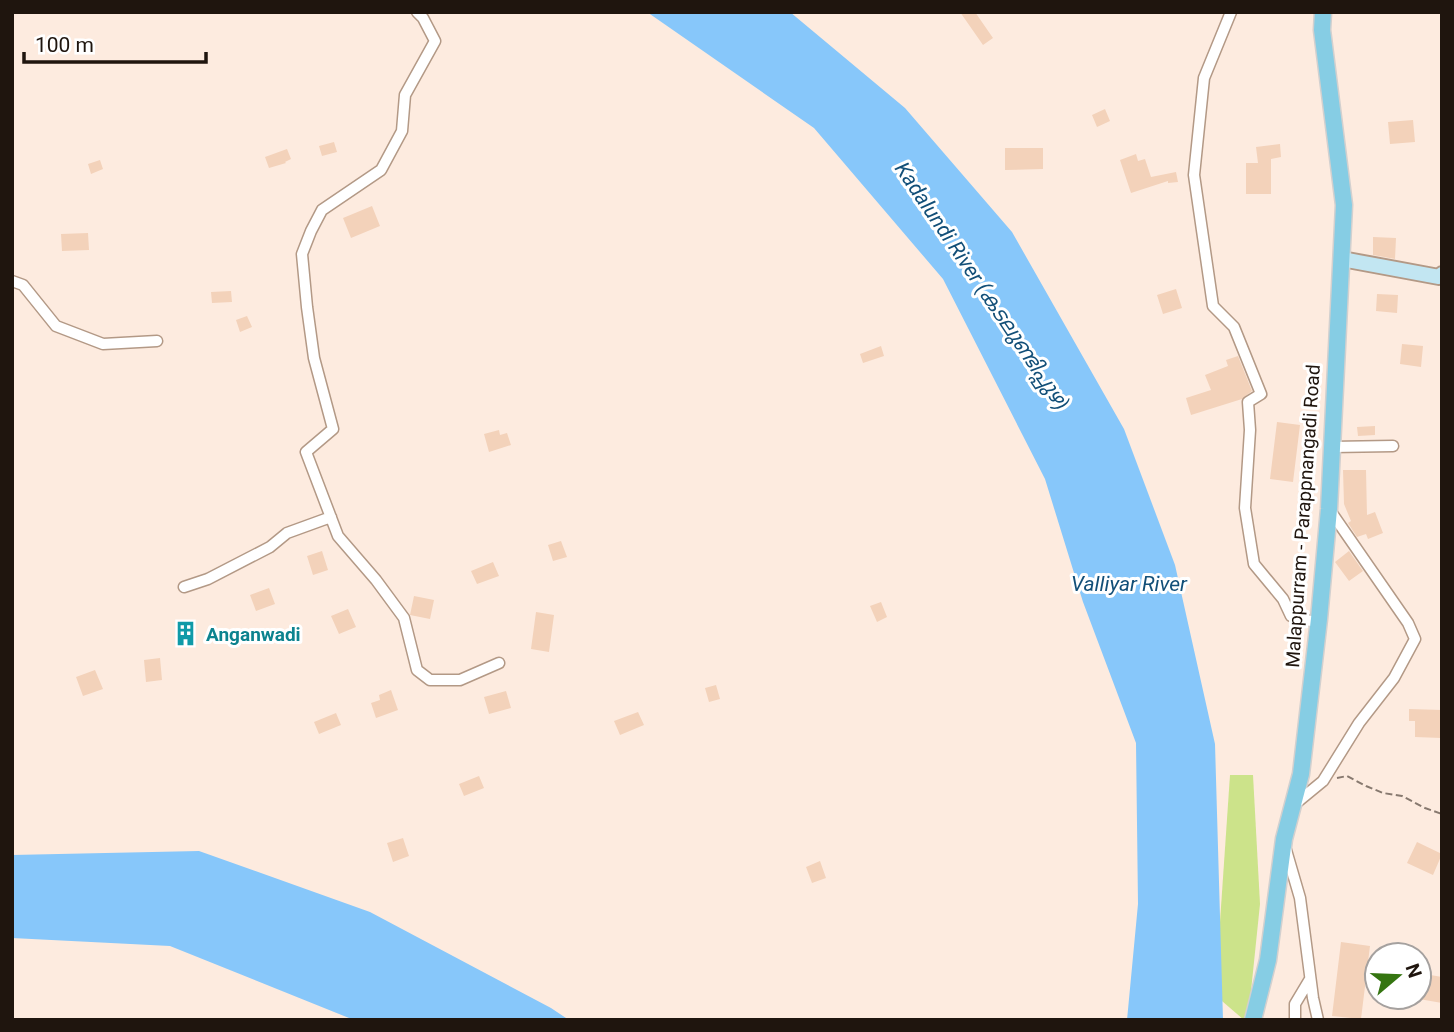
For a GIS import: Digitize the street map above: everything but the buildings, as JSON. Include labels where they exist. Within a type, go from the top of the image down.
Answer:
[{"type":"main road","name":"Malappurram - Parappnangadi Road","points":[[1253,1020],[1268,960],[1283,839],[1301,774],[1329,509],[1345,205],[1322,30],[1323,12]]},
{"type":"street","points":[[417,12],[435,41],[405,95],[402,131],[381,170],[322,210],[302,254],[314,358],[333,429],[306,452],[338,536],[404,618],[417,670],[430,680],[460,680],[499,663]]},
{"type":"street","points":[[1231,12],[1204,78],[1194,175],[1213,306],[1234,327],[1261,394],[1248,402],[1250,430],[1245,508],[1254,565],[1283,598],[1291,616],[1319,623]]},
{"type":"street","points":[[1342,259],[1439,277],[1442,274]]},
{"type":"street","points":[[12,281],[23,285],[56,326],[103,344],[157,341]]},
{"type":"street","points":[[1332,447],[1393,446]]},
{"type":"street","points":[[1292,807],[1323,781],[1359,723],[1394,678],[1415,639],[1408,623],[1329,509]]},
{"type":"street","points":[[184,587],[208,579],[270,547],[287,533],[331,517]]},
{"type":"street","points":[[1283,839],[1300,898],[1312,998],[1318,1020]]},
{"type":"street","points":[[1295,1020],[1295,1004],[1310,978]]},
{"type":"path","points":[[1323,781],[1347,776],[1383,793],[1402,796],[1442,814]]},
{"type":"green space","points":[[1230,775],[1253,775],[1260,904],[1248,1020],[1244,1020],[1215,995]]},
{"type":"water","name":"Valliyar River","points":[[647,12],[790,12],[905,108],[1012,232],[1124,429],[1175,565],[1215,744],[1223,1020],[1127,1020],[1138,904],[1136,743],[1083,602],[1045,479],[943,279],[814,128]]},
{"type":"water","points":[[199,851],[370,912],[569,1020],[354,1020],[170,946],[12,938],[12,855]]},
{"type":"place","name":"Anganwadi","points":[[186,634]]},
{"type":"water label","name":"Kadalundi River (കടലുണ്ടിപ്പുഴ)","points":[[982,286]]}]
